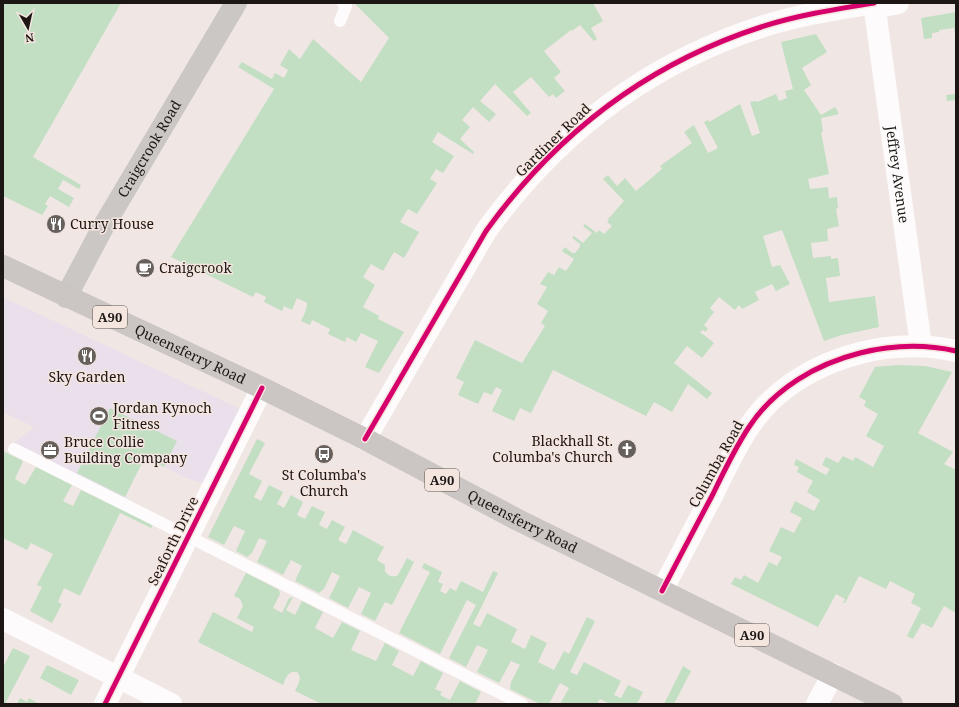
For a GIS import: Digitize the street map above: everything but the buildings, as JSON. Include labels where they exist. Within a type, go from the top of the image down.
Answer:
[{"type":"main road","name":"Queensferry Road","points":[[3,266],[262,388],[366,439],[518,520],[662,591]]},
{"type":"main road","name":"A90","points":[[662,591],[892,704]]},
{"type":"street","name":"Craigcrook Road","points":[[66,297],[104,227],[236,3]]},
{"type":"street","name":"Gardiner Road","points":[[366,439],[486,231],[526,181],[572,135],[602,110],[623,94],[671,64],[742,33],[778,22],[814,14],[898,3]]},
{"type":"street","name":"Jeffrey Avenue","points":[[874,5],[921,346]]},
{"type":"street","name":"Columba Road","points":[[662,591],[733,454],[750,426],[766,406],[780,392],[822,366],[845,357],[872,350],[896,346],[921,346],[956,351]]},
{"type":"street","name":"Seaforth Drive","points":[[105,704],[262,388]]},
{"type":"street","points":[[3,619],[171,704]]},
{"type":"street","points":[[817,704],[833,674]]},
{"type":"lane","points":[[340,21],[346,6],[344,3]]},
{"type":"lane","points":[[14,449],[522,704]]},
{"type":"shaded area","points":[[3,297],[249,413],[213,486],[186,478],[145,457],[122,503],[10,446],[34,427],[3,412]]},
{"type":"green space","points":[[3,3],[121,3],[33,157],[81,185],[79,189],[63,180],[58,189],[74,198],[69,207],[50,196],[45,204],[48,206],[42,215],[3,196]]},
{"type":"green space","points":[[354,3],[593,3],[603,21],[591,28],[597,39],[594,41],[580,25],[572,31],[571,30],[544,51],[561,72],[554,78],[565,91],[556,98],[553,94],[549,97],[531,77],[513,92],[531,113],[527,116],[495,84],[480,101],[496,114],[489,122],[473,107],[462,120],[470,127],[460,139],[474,152],[473,154],[438,132],[432,142],[454,156],[443,173],[436,169],[430,179],[437,183],[417,214],[408,209],[400,222],[419,232],[404,258],[394,252],[383,271],[371,264],[363,277],[375,285],[363,307],[379,316],[378,319],[404,332],[379,373],[365,367],[378,341],[361,333],[356,342],[347,337],[345,342],[328,334],[330,329],[312,320],[310,325],[301,321],[306,310],[307,303],[297,298],[292,310],[284,306],[282,311],[264,302],[266,297],[256,292],[253,297],[171,257],[274,89],[238,67],[242,62],[272,79],[275,73],[284,78],[288,70],[280,65],[289,49],[300,59],[313,39],[361,82],[389,38]]},
{"type":"green space","points":[[956,12],[956,42],[954,28],[939,30],[939,32],[932,33],[932,38],[924,39],[921,18]]},
{"type":"green space","points":[[816,34],[827,52],[802,68],[811,85],[804,90],[821,115],[835,107],[839,114],[821,118],[823,132],[821,132],[829,174],[808,179],[810,189],[828,187],[829,198],[837,197],[838,208],[836,209],[839,226],[827,229],[828,241],[811,243],[813,258],[831,256],[831,259],[838,258],[840,276],[826,278],[829,302],[875,296],[879,327],[842,335],[824,341],[782,230],[763,236],[772,267],[780,265],[790,284],[776,291],[772,284],[755,292],[759,300],[742,309],[739,305],[735,310],[719,297],[710,308],[714,312],[704,325],[708,329],[705,332],[703,330],[700,332],[714,343],[702,358],[687,346],[674,363],[712,393],[707,399],[688,384],[672,412],[654,402],[646,416],[553,370],[531,413],[520,408],[514,421],[492,411],[502,390],[496,387],[492,395],[484,392],[478,404],[458,395],[464,382],[456,378],[475,340],[522,363],[545,326],[541,323],[548,311],[537,304],[547,287],[540,284],[548,272],[554,275],[559,267],[566,271],[574,259],[562,251],[565,247],[572,253],[575,253],[580,247],[580,244],[572,238],[574,236],[583,243],[592,233],[583,226],[585,224],[597,233],[599,230],[604,234],[612,226],[607,222],[609,220],[608,219],[624,201],[603,179],[608,175],[617,186],[625,178],[636,191],[662,169],[660,166],[692,143],[684,132],[694,125],[708,153],[718,148],[704,122],[708,120],[709,122],[740,104],[752,136],[760,133],[750,102],[757,102],[776,94],[779,101],[787,98],[785,91],[793,89],[781,42]]},
{"type":"green space","points":[[956,94],[956,100],[947,101],[946,95]]},
{"type":"green space","points":[[898,365],[925,366],[952,372],[918,433],[953,452],[944,464],[956,470],[956,613],[944,606],[932,628],[922,623],[913,639],[907,636],[921,608],[911,603],[915,594],[890,581],[886,589],[859,576],[845,603],[843,603],[845,599],[836,594],[818,627],[731,584],[735,577],[741,580],[744,575],[758,583],[769,562],[777,566],[782,557],[769,551],[781,527],[794,533],[802,518],[790,512],[795,501],[814,511],[820,500],[807,492],[813,481],[797,472],[799,467],[794,465],[796,459],[826,475],[830,469],[822,465],[826,457],[838,463],[843,456],[853,461],[855,457],[873,467],[884,446],[866,436],[878,414],[864,406],[866,401],[859,397],[875,367]]},
{"type":"green space","points":[[110,408],[177,441],[164,467],[145,457],[125,497],[77,473]]},
{"type":"green space","points":[[257,439],[265,443],[249,474],[262,481],[254,497],[261,501],[269,485],[283,492],[277,504],[284,508],[291,495],[303,502],[297,515],[305,519],[312,506],[325,512],[319,525],[327,529],[332,520],[345,527],[338,540],[346,544],[353,530],[384,547],[377,560],[385,565],[385,571],[390,576],[398,575],[407,558],[414,562],[392,605],[385,602],[375,621],[361,614],[371,593],[359,587],[348,608],[329,598],[340,576],[332,572],[324,589],[319,593],[295,581],[302,566],[291,560],[283,575],[257,562],[267,541],[259,538],[252,553],[247,557],[236,551],[245,531],[234,526],[224,545],[208,537]]},
{"type":"green space","points":[[3,451],[23,461],[15,479],[25,485],[36,467],[72,485],[63,501],[73,506],[81,490],[153,525],[151,528],[120,513],[80,596],[64,588],[58,602],[62,604],[52,623],[30,611],[42,587],[37,585],[53,554],[31,543],[27,550],[3,538]]},
{"type":"green space","points":[[424,563],[442,572],[438,582],[443,584],[440,591],[446,594],[450,588],[456,591],[461,581],[483,592],[493,571],[498,573],[473,624],[480,627],[487,613],[517,629],[511,642],[525,649],[531,635],[547,643],[538,662],[554,670],[564,651],[569,654],[587,617],[595,621],[570,672],[577,675],[584,662],[621,681],[614,695],[621,698],[628,685],[643,692],[637,704],[610,704],[600,699],[597,704],[560,704],[569,688],[560,683],[549,704],[540,704],[510,689],[511,682],[520,665],[511,661],[499,683],[477,672],[488,650],[477,645],[466,667],[449,658],[476,605],[467,600],[440,654],[399,633],[430,572],[422,568]]},
{"type":"green space","points":[[246,573],[279,590],[280,594],[273,608],[282,613],[289,598],[293,597],[286,610],[295,615],[302,601],[323,612],[315,628],[333,638],[342,622],[360,631],[351,650],[376,661],[385,643],[399,651],[392,665],[413,676],[421,661],[443,673],[435,689],[442,692],[440,695],[450,700],[460,681],[481,692],[475,704],[322,704],[295,691],[300,679],[297,672],[289,673],[283,685],[198,642],[213,612],[252,632],[254,627],[237,618],[243,606],[240,599],[234,596]]},
{"type":"green space","points":[[13,648],[30,656],[6,702],[8,704],[3,704],[3,667]]},
{"type":"green space","points":[[47,665],[79,680],[71,695],[40,678]]},
{"type":"green space","points":[[683,666],[691,671],[674,704],[664,704]]},
{"type":"green space","points":[[20,698],[27,702],[29,698],[39,704],[17,704]]},
{"type":"cycle path","points":[[365,439],[486,231],[513,196],[542,163],[574,134],[607,106],[642,82],[719,42],[789,19],[874,3]]},
{"type":"cycle path","points":[[662,591],[744,435],[759,413],[784,390],[812,371],[844,358],[872,350],[920,346],[956,351]]},
{"type":"cycle path","points":[[105,704],[262,388]]},
{"type":"place","name":"Curry House","points":[[56,224]]},
{"type":"place","name":"Craigcrook","points":[[145,268]]},
{"type":"place","name":"Sky Garden","points":[[87,356]]},
{"type":"place","name":"Jordan Kynoch Fitness","points":[[99,416]]},
{"type":"place","name":"Blackhall St. Columba's Church","points":[[627,449]]},
{"type":"place","name":"Bruce Collie Building Company","points":[[50,450]]},
{"type":"place","name":"St Columba's Church","points":[[324,454]]}]
